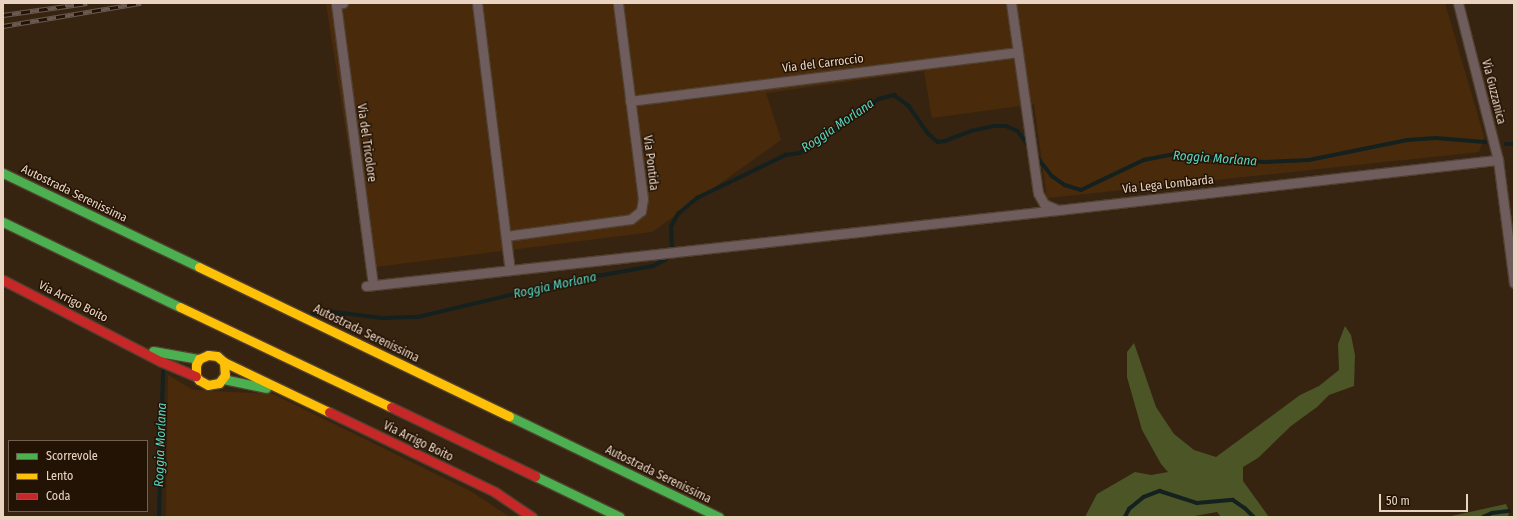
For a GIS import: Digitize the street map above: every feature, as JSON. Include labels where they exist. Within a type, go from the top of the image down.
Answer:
[{"type":"main road","name":"Autostrada Serenissima","points":[[3,173],[718,517]]},
{"type":"main road","points":[[3,222],[620,517]]},
{"type":"main road","name":"Via Arrigo Boito","points":[[3,280],[160,360],[196,376],[199,380],[208,385],[214,385],[223,379],[291,394]]},
{"type":"main road","name":"Via Arrigo Boito","points":[[132,345],[161,354],[199,359],[208,354],[217,356],[224,362],[494,492],[532,517]]},
{"type":"main road","points":[[196,376],[196,365],[199,359]]},
{"type":"main road","points":[[223,379],[226,371],[224,362]]},
{"type":"street","points":[[476,3],[510,270]]},
{"type":"street","name":"Via Pontida","points":[[506,236],[631,219],[641,211],[643,198],[618,3]]},
{"type":"street","points":[[1011,3],[1038,193],[1044,204],[1058,210]]},
{"type":"street","name":"Via Guzzanica","points":[[1458,3],[1498,160],[1514,283]]},
{"type":"street","name":"Via del Tricolore","points":[[339,4],[369,286]]},
{"type":"street","name":"Via del Carroccio","points":[[630,101],[1018,52]]},
{"type":"street","name":"Via Lega Lombarda","points":[[369,286],[1498,160]]},
{"type":"shaded area","points":[[326,3],[1445,3],[1484,137],[1479,152],[1047,198],[1034,104],[932,118],[924,71],[766,93],[781,140],[652,232],[367,268]]},
{"type":"shaded area","points":[[168,375],[193,390],[273,394],[470,491],[510,517],[166,517]]},
{"type":"green space","points":[[1345,326],[1351,335],[1355,355],[1354,386],[1329,395],[1317,407],[1291,426],[1258,458],[1243,467],[1243,481],[1269,517],[1221,517],[1217,512],[1189,517],[1085,517],[1097,494],[1135,472],[1151,475],[1168,472],[1161,464],[1142,430],[1127,377],[1127,352],[1134,343],[1156,407],[1174,434],[1194,450],[1216,457],[1300,395],[1319,386],[1339,370],[1338,344]]},
{"type":"green space","points":[[1506,504],[1509,511],[1508,517],[1447,517]]},
{"type":"waterway","name":"Roggia Morlana","points":[[312,315],[326,311],[382,318],[418,317],[569,281],[653,266],[665,260],[672,251],[671,227],[678,214],[697,198],[786,155],[800,153],[879,99],[894,95],[909,106],[928,133],[938,142],[945,141],[971,131],[994,126],[1006,126],[1018,131],[1029,146]]},
{"type":"waterway","name":"Roggia Morlana","points":[[1035,154],[1052,176],[1065,185],[1081,190],[1144,160],[1174,154],[1264,162],[1309,160],[1407,140],[1436,138],[1485,142]]},
{"type":"waterway","name":"Roggia Morlana","points":[[1506,144],[1514,144]]},
{"type":"waterway","name":"Roggia Morlana","points":[[159,517],[163,372]]},
{"type":"waterway","points":[[1125,517],[1129,509],[1144,497],[1160,491],[1197,503],[1233,500],[1245,508],[1254,517]]},
{"type":"waterway","points":[[1483,517],[1492,513],[1509,511]]},
{"type":"railway","points":[[3,15],[87,3]]},
{"type":"railway","points":[[3,26],[141,3]]},
{"type":"traffic: fast","points":[[3,173],[199,267]]},
{"type":"traffic: fast","points":[[3,222],[180,307]]},
{"type":"traffic: fast","points":[[153,351],[199,359]]},
{"type":"traffic: fast","points":[[223,379],[266,388]]},
{"type":"traffic: fast","points":[[509,416],[719,517]]},
{"type":"traffic: fast","points":[[535,476],[620,517]]},
{"type":"traffic: slow","points":[[199,267],[509,416]]},
{"type":"traffic: slow","points":[[180,307],[391,407]]},
{"type":"traffic: slow","points":[[224,362],[225,375],[219,383],[208,385],[199,380],[196,376],[196,365],[199,359],[208,355],[217,356],[224,362],[329,412]]},
{"type":"traffic: jam","points":[[3,280],[160,361],[196,376]]},
{"type":"traffic: jam","points":[[391,407],[535,476]]},
{"type":"traffic: jam","points":[[329,412],[495,492],[532,517]]}]
